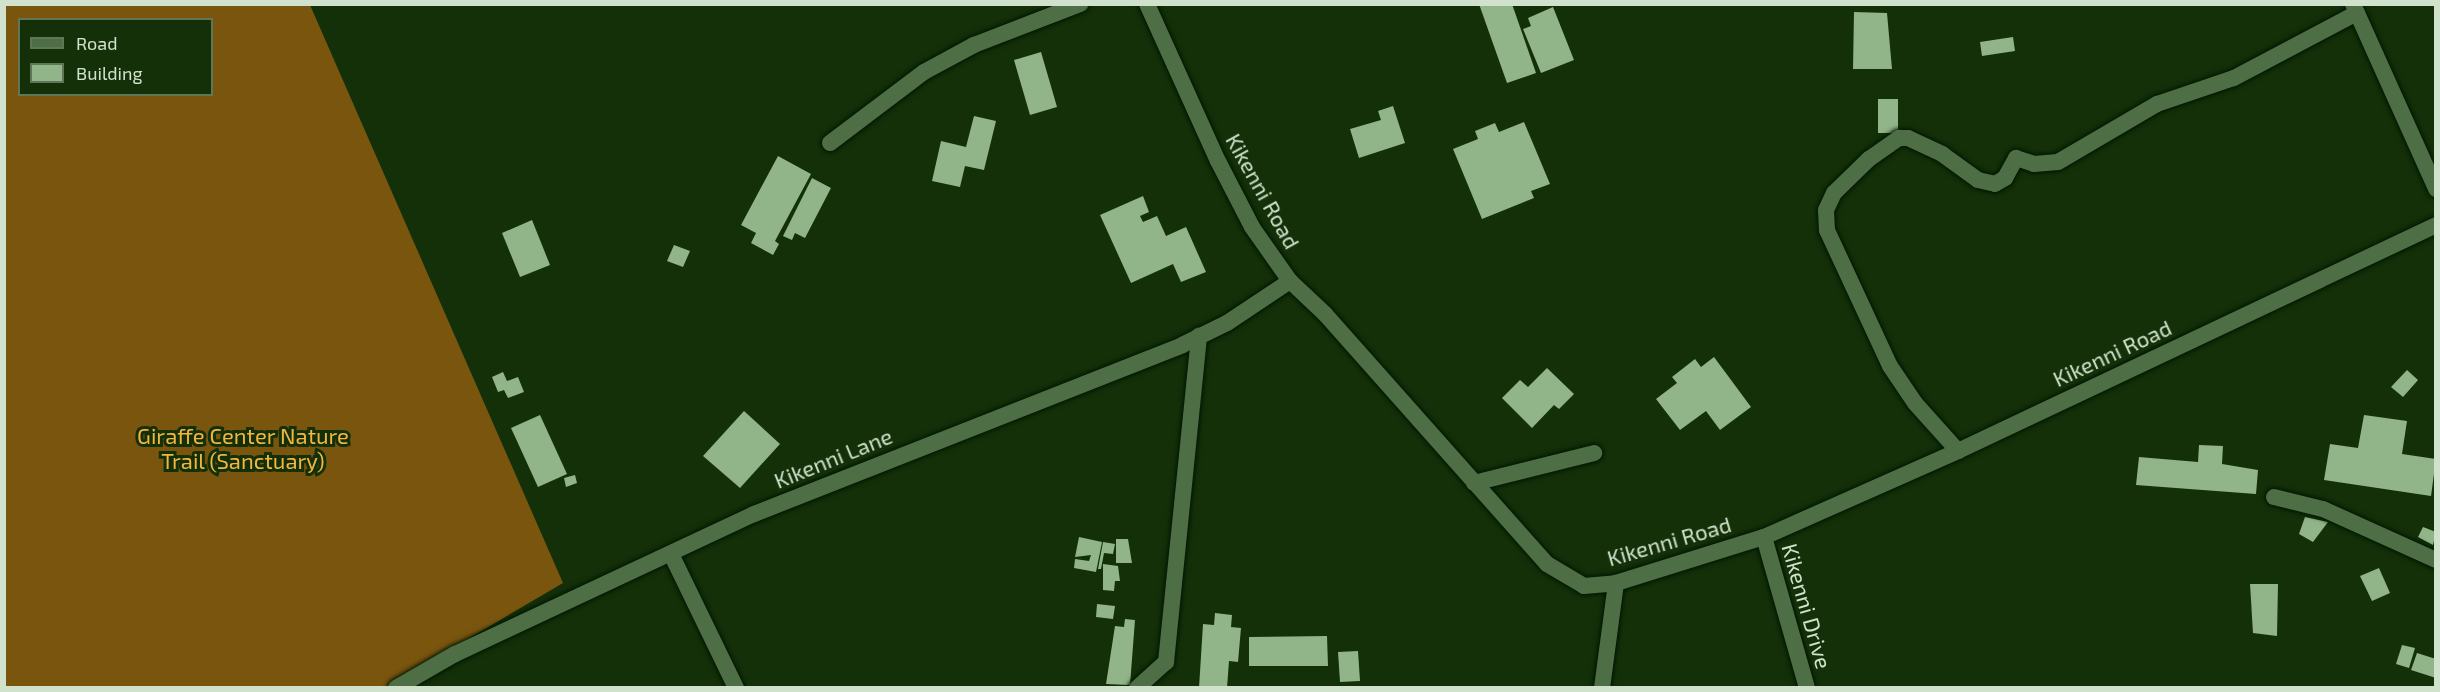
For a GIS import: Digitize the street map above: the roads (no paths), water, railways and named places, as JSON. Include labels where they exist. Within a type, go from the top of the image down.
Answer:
[{"type":"street","points":[[830,143],[924,72],[974,45],[1080,4]]},
{"type":"street","name":"Kikenni Road","points":[[1147,4],[1218,161],[1252,227],[1290,281],[1325,314],[1547,564],[1566,579],[1584,586],[1616,583],[1764,537],[1958,451],[2436,225]]},
{"type":"street","points":[[1958,451],[1915,403],[1890,366],[1827,230],[1826,210],[1834,193],[1869,159],[1899,138],[1908,138],[1942,154],[1978,180],[1995,184],[2006,178],[2016,158],[2034,164],[2058,162],[2157,104],[2234,78],[2355,9],[2436,189]]},
{"type":"street","name":"Kikenni Lane","points":[[396,687],[455,654],[672,556],[754,514],[1199,336],[1227,323],[1290,281]]},
{"type":"street","points":[[1137,687],[1166,662],[1199,336]]},
{"type":"street","points":[[1474,483],[1594,453]]},
{"type":"street","points":[[2274,497],[2323,509],[2436,560]]},
{"type":"street","name":"Kikenni Drive","points":[[1764,537],[1808,687]]},
{"type":"street","points":[[672,556],[736,687]]},
{"type":"street","points":[[1602,687],[1616,583]]},
{"type":"park label","name":"Giraffe Center Nature Trail (Sanctuary)","points":[[243,448]]}]
